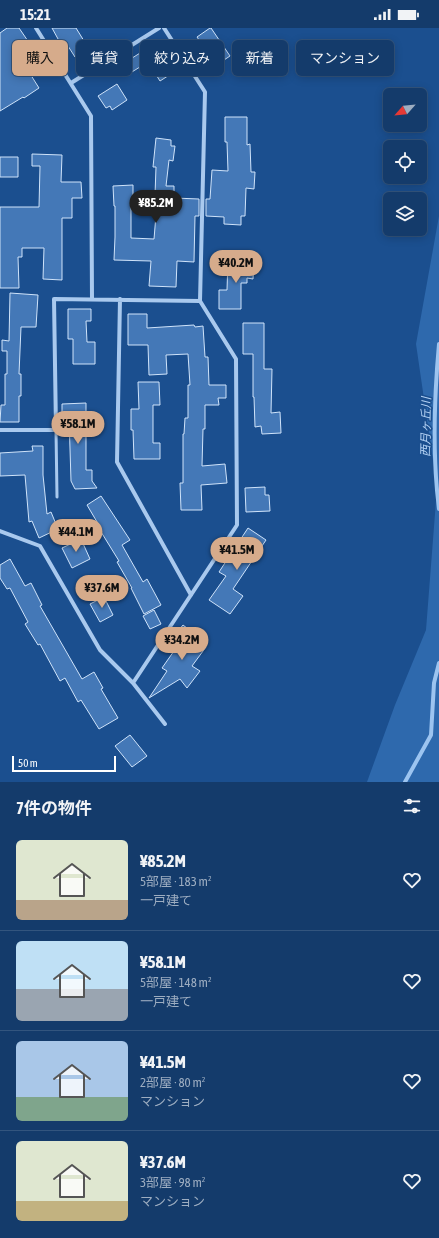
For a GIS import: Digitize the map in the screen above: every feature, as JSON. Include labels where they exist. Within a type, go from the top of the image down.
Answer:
[{"type":"street","points":[[36,28],[91,116],[92,299]]},
{"type":"street","points":[[71,83],[159,28]]},
{"type":"street","points":[[133,683],[237,525],[236,359],[200,301],[205,92],[164,28]]},
{"type":"street","points":[[0,430],[56,430],[54,299],[200,301]]},
{"type":"street","points":[[120,300],[117,462],[191,595]]},
{"type":"street","points":[[0,531],[40,546],[100,650],[133,683],[165,724]]},
{"type":"lane","points":[[56,430],[57,496]]},
{"type":"shaded area","points":[[439,216],[439,782],[367,782],[395,705],[426,630],[437,488],[416,344]]},
{"type":"building","points":[[7,28],[19,28],[27,40],[12,40],[12,76],[31,76],[39,88],[0,111],[0,33]]},
{"type":"building","points":[[52,28],[76,28],[83,40],[76,40],[75,57],[68,46],[68,40],[59,40]]},
{"type":"building","points":[[211,28],[219,40],[199,40],[197,37]]},
{"type":"building","points":[[224,47],[230,56],[224,60]]},
{"type":"building","points":[[140,53],[140,67],[132,72],[132,58]]},
{"type":"building","points":[[157,76],[168,76],[160,81]]},
{"type":"building","points":[[117,84],[127,100],[112,110],[110,106],[106,108],[98,96]]},
{"type":"building","points":[[225,117],[247,117],[247,145],[250,144],[251,172],[255,172],[254,189],[246,188],[245,216],[241,216],[241,225],[224,224],[224,217],[206,216],[206,199],[210,199],[212,170],[228,171],[227,142],[225,142]]},
{"type":"building","points":[[156,138],[171,140],[171,146],[175,146],[173,161],[169,160],[166,186],[174,186],[174,198],[199,199],[199,216],[195,216],[194,262],[177,261],[176,287],[149,286],[151,261],[114,260],[115,206],[113,186],[133,185],[133,196],[155,195],[156,167],[153,167]],"holes":[[[131,206],[155,206],[156,215],[154,239],[131,238]]]},
{"type":"building","points":[[32,154],[62,155],[61,182],[81,182],[82,198],[72,198],[72,218],[62,218],[62,280],[43,279],[44,248],[22,248],[22,257],[18,257],[19,288],[0,288],[0,207],[39,207],[40,166],[32,166]]},
{"type":"building","points":[[0,157],[18,157],[18,177],[0,177]]},
{"type":"building","points":[[228,260],[254,261],[253,279],[247,278],[247,283],[241,283],[241,309],[219,309],[219,290],[227,290]]},
{"type":"building","points":[[10,293],[38,295],[36,327],[21,327],[19,374],[21,374],[21,396],[19,396],[19,422],[0,422],[1,405],[5,405],[5,374],[7,374],[7,351],[2,351],[2,340],[9,341]]},
{"type":"building","points":[[68,309],[91,309],[91,321],[86,321],[87,342],[95,342],[95,364],[73,364],[73,339],[68,339]]},
{"type":"building","points":[[128,314],[147,314],[147,328],[194,325],[195,327],[203,326],[205,357],[208,357],[209,385],[226,385],[226,398],[218,398],[219,405],[205,405],[202,466],[225,464],[227,483],[201,485],[202,510],[181,510],[180,483],[183,483],[183,434],[185,418],[188,418],[188,385],[190,385],[188,354],[166,355],[167,374],[149,375],[148,345],[128,345]]},
{"type":"building","points":[[243,323],[264,323],[264,369],[272,369],[271,413],[280,412],[281,433],[262,434],[261,426],[255,427],[253,354],[243,354]]},
{"type":"building","points":[[138,382],[159,382],[160,405],[153,405],[153,443],[160,443],[160,459],[134,459],[133,430],[131,430],[131,409],[139,409]]},
{"type":"building","points":[[86,403],[86,470],[92,470],[92,481],[97,488],[75,489],[71,481],[69,417],[62,417],[62,404]]},
{"type":"building","points":[[32,446],[43,446],[43,475],[47,514],[51,512],[58,529],[39,538],[32,521],[29,522],[25,475],[0,476],[0,453],[33,451]]},
{"type":"building","points":[[265,487],[265,495],[269,495],[270,511],[246,512],[245,488]]},
{"type":"building","points":[[101,496],[130,540],[122,545],[143,582],[147,579],[161,605],[144,614],[132,588],[117,562],[119,561],[98,527],[100,527],[87,505]]},
{"type":"building","points":[[248,528],[266,540],[233,589],[243,596],[230,614],[209,600],[226,576],[219,572]]},
{"type":"building","points":[[81,539],[90,559],[72,568],[62,548]]},
{"type":"building","points":[[10,559],[25,586],[31,583],[42,605],[40,606],[82,679],[94,672],[103,688],[101,689],[118,718],[99,729],[81,700],[78,702],[65,678],[60,681],[40,644],[38,645],[25,624],[28,622],[10,588],[7,589],[0,578],[0,565]]},
{"type":"building","points":[[104,597],[113,615],[100,622],[90,604]]},
{"type":"building","points":[[154,610],[161,624],[150,629],[143,616]]},
{"type":"building","points":[[183,625],[201,639],[199,642],[206,647],[192,666],[200,671],[187,688],[180,679],[149,698],[167,671],[162,668],[181,641],[174,636]]},
{"type":"building","points":[[130,735],[147,756],[132,767],[115,746]]},
{"type":"waterway","name":"西月ヶ丘川","points":[[439,344],[434,426],[435,468],[439,509]]},
{"type":"waterway","name":"西月ヶ丘川","points":[[405,782],[431,735],[434,683],[439,663]]}]
